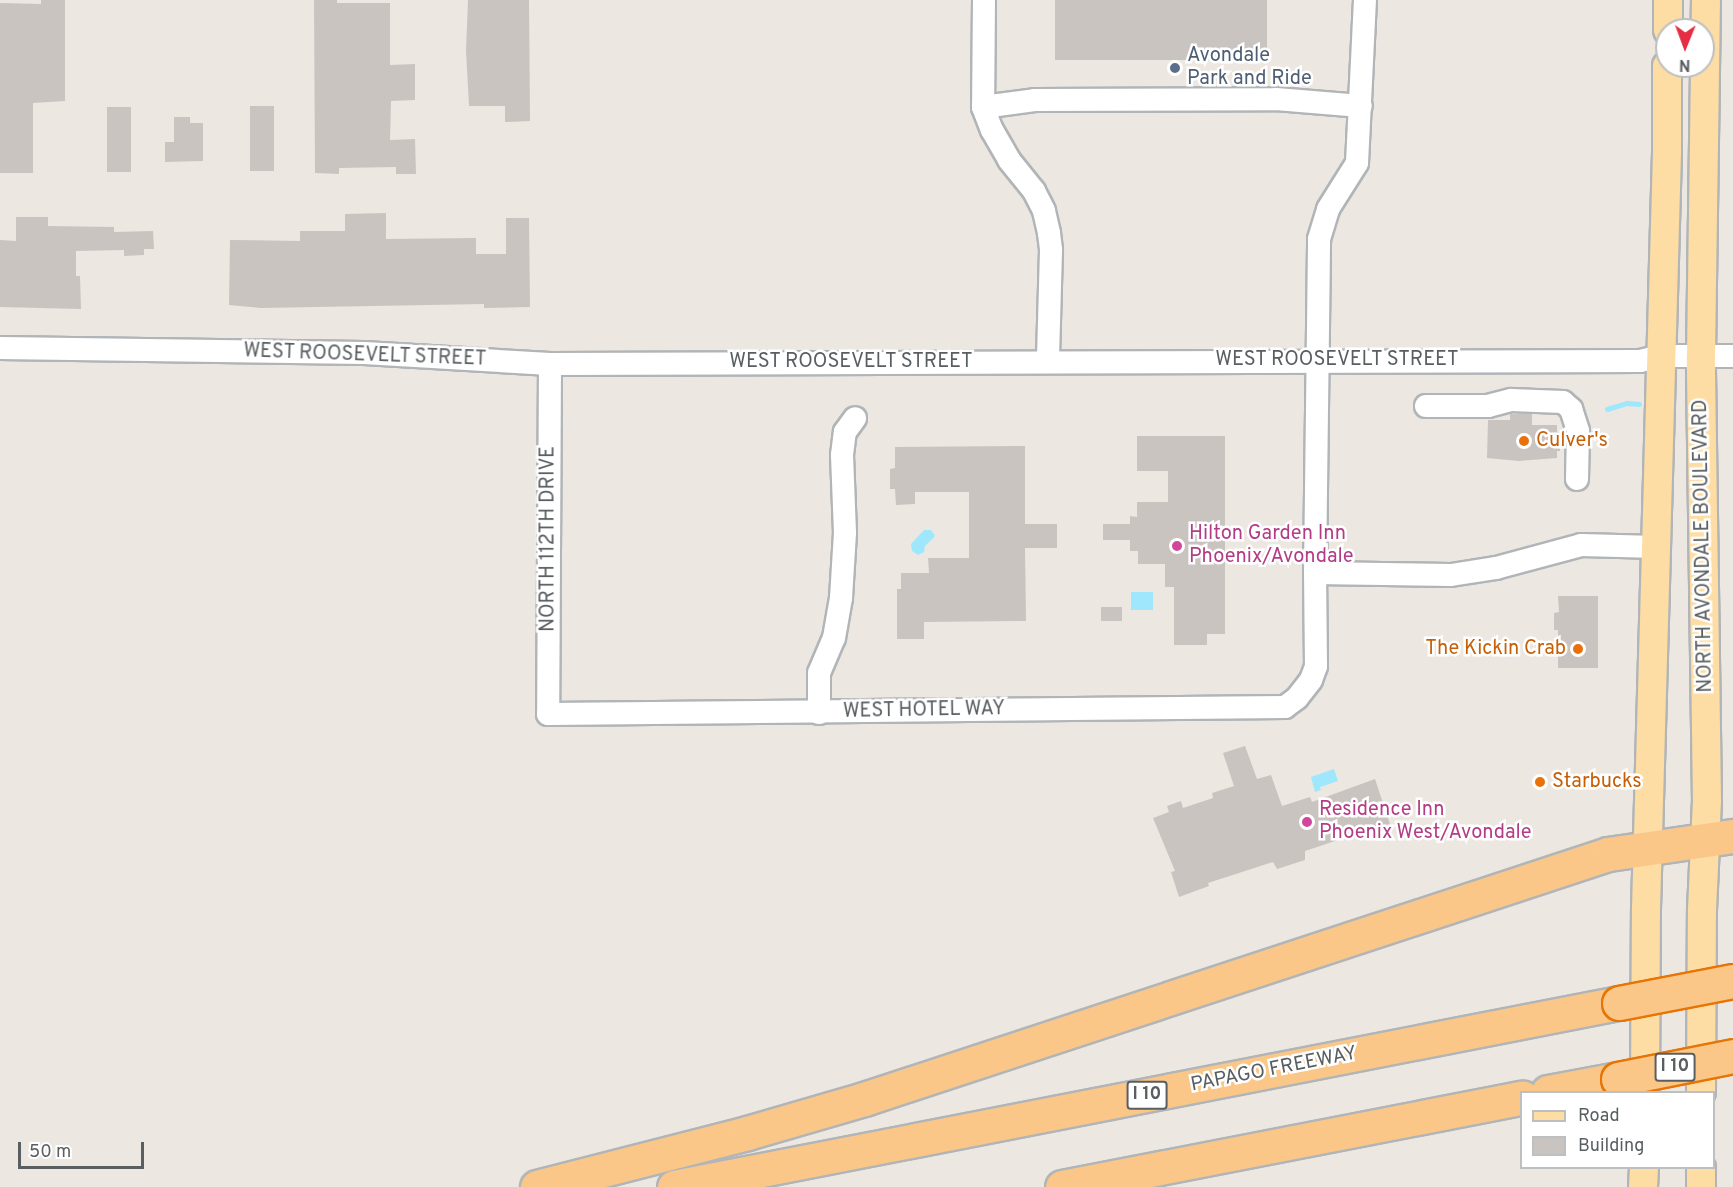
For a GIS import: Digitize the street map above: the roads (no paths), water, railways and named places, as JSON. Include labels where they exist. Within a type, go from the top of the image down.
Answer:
[{"type":"highway","points":[[537,1187],[747,1133],[864,1099],[1599,857],[1719,838]]},
{"type":"highway","name":"PAPAGO FREEWAY","points":[[674,1187],[1733,981]]},
{"type":"highway","name":"I 10","points":[[1562,1091],[1631,1086],[1733,1056]]},
{"type":"highway","points":[[1062,1187],[1520,1098]]},
{"type":"main road","points":[[1668,0],[1668,18]]},
{"type":"main road","name":"NORTH AVONDALE BOULEVARD","points":[[1701,1091],[1702,910],[1719,838],[1707,801],[1701,356],[1706,0]]},
{"type":"main road","name":"NORTH AVONDALE BOULEVARD","points":[[1631,1086],[1648,849],[1662,356],[1667,78]]},
{"type":"main road","points":[[1643,1187],[1644,1169]]},
{"type":"main road","points":[[1701,1169],[1701,1187]]},
{"type":"street","points":[[984,0],[983,107],[997,141],[1034,191],[1044,211],[1051,250],[1048,360]]},
{"type":"street","points":[[1365,0],[1357,163],[1328,209],[1320,239],[1315,573],[1451,575],[1487,570],[1581,545],[1657,547]]},
{"type":"street","points":[[983,107],[1035,100],[1276,99],[1361,106]]},
{"type":"street","name":"WEST ROOSEVELT STREET","points":[[0,348],[364,353],[550,364],[1048,360],[1640,360],[1662,356],[1733,356]]},
{"type":"street","name":"NORTH 112TH DRIVE","points":[[548,714],[550,364]]},
{"type":"street","points":[[1426,406],[1488,406],[1511,400],[1563,402],[1571,409],[1578,431],[1577,479]]},
{"type":"street","points":[[819,713],[819,673],[834,638],[841,598],[845,533],[842,455],[844,432],[855,418]]},
{"type":"street","name":"WEST HOTEL WAY","points":[[548,714],[1268,709],[1285,707],[1298,698],[1311,680],[1316,666],[1315,573]]},
{"type":"water","points":[[924,530],[931,530],[935,536],[925,546],[924,552],[918,555],[912,551],[911,544]]},
{"type":"water","points":[[1131,592],[1153,592],[1153,610],[1131,610]]},
{"type":"water","points":[[1334,769],[1338,781],[1320,787],[1321,790],[1315,792],[1311,777]]},
{"type":"waterway","points":[[1607,409],[1627,403],[1639,404]]},
{"type":"place","name":"Avondale Park and Ride","points":[[1175,68]]},
{"type":"place","name":"Culver's","points":[[1524,441]]},
{"type":"place","name":"Hilton Garden Inn Phoenix/Avondale","points":[[1177,546]]},
{"type":"place","name":"The Kickin Crab","points":[[1578,649]]},
{"type":"place","name":"Starbucks","points":[[1540,782]]},
{"type":"place","name":"Residence Inn Phoenix West/Avondale","points":[[1307,822]]}]
